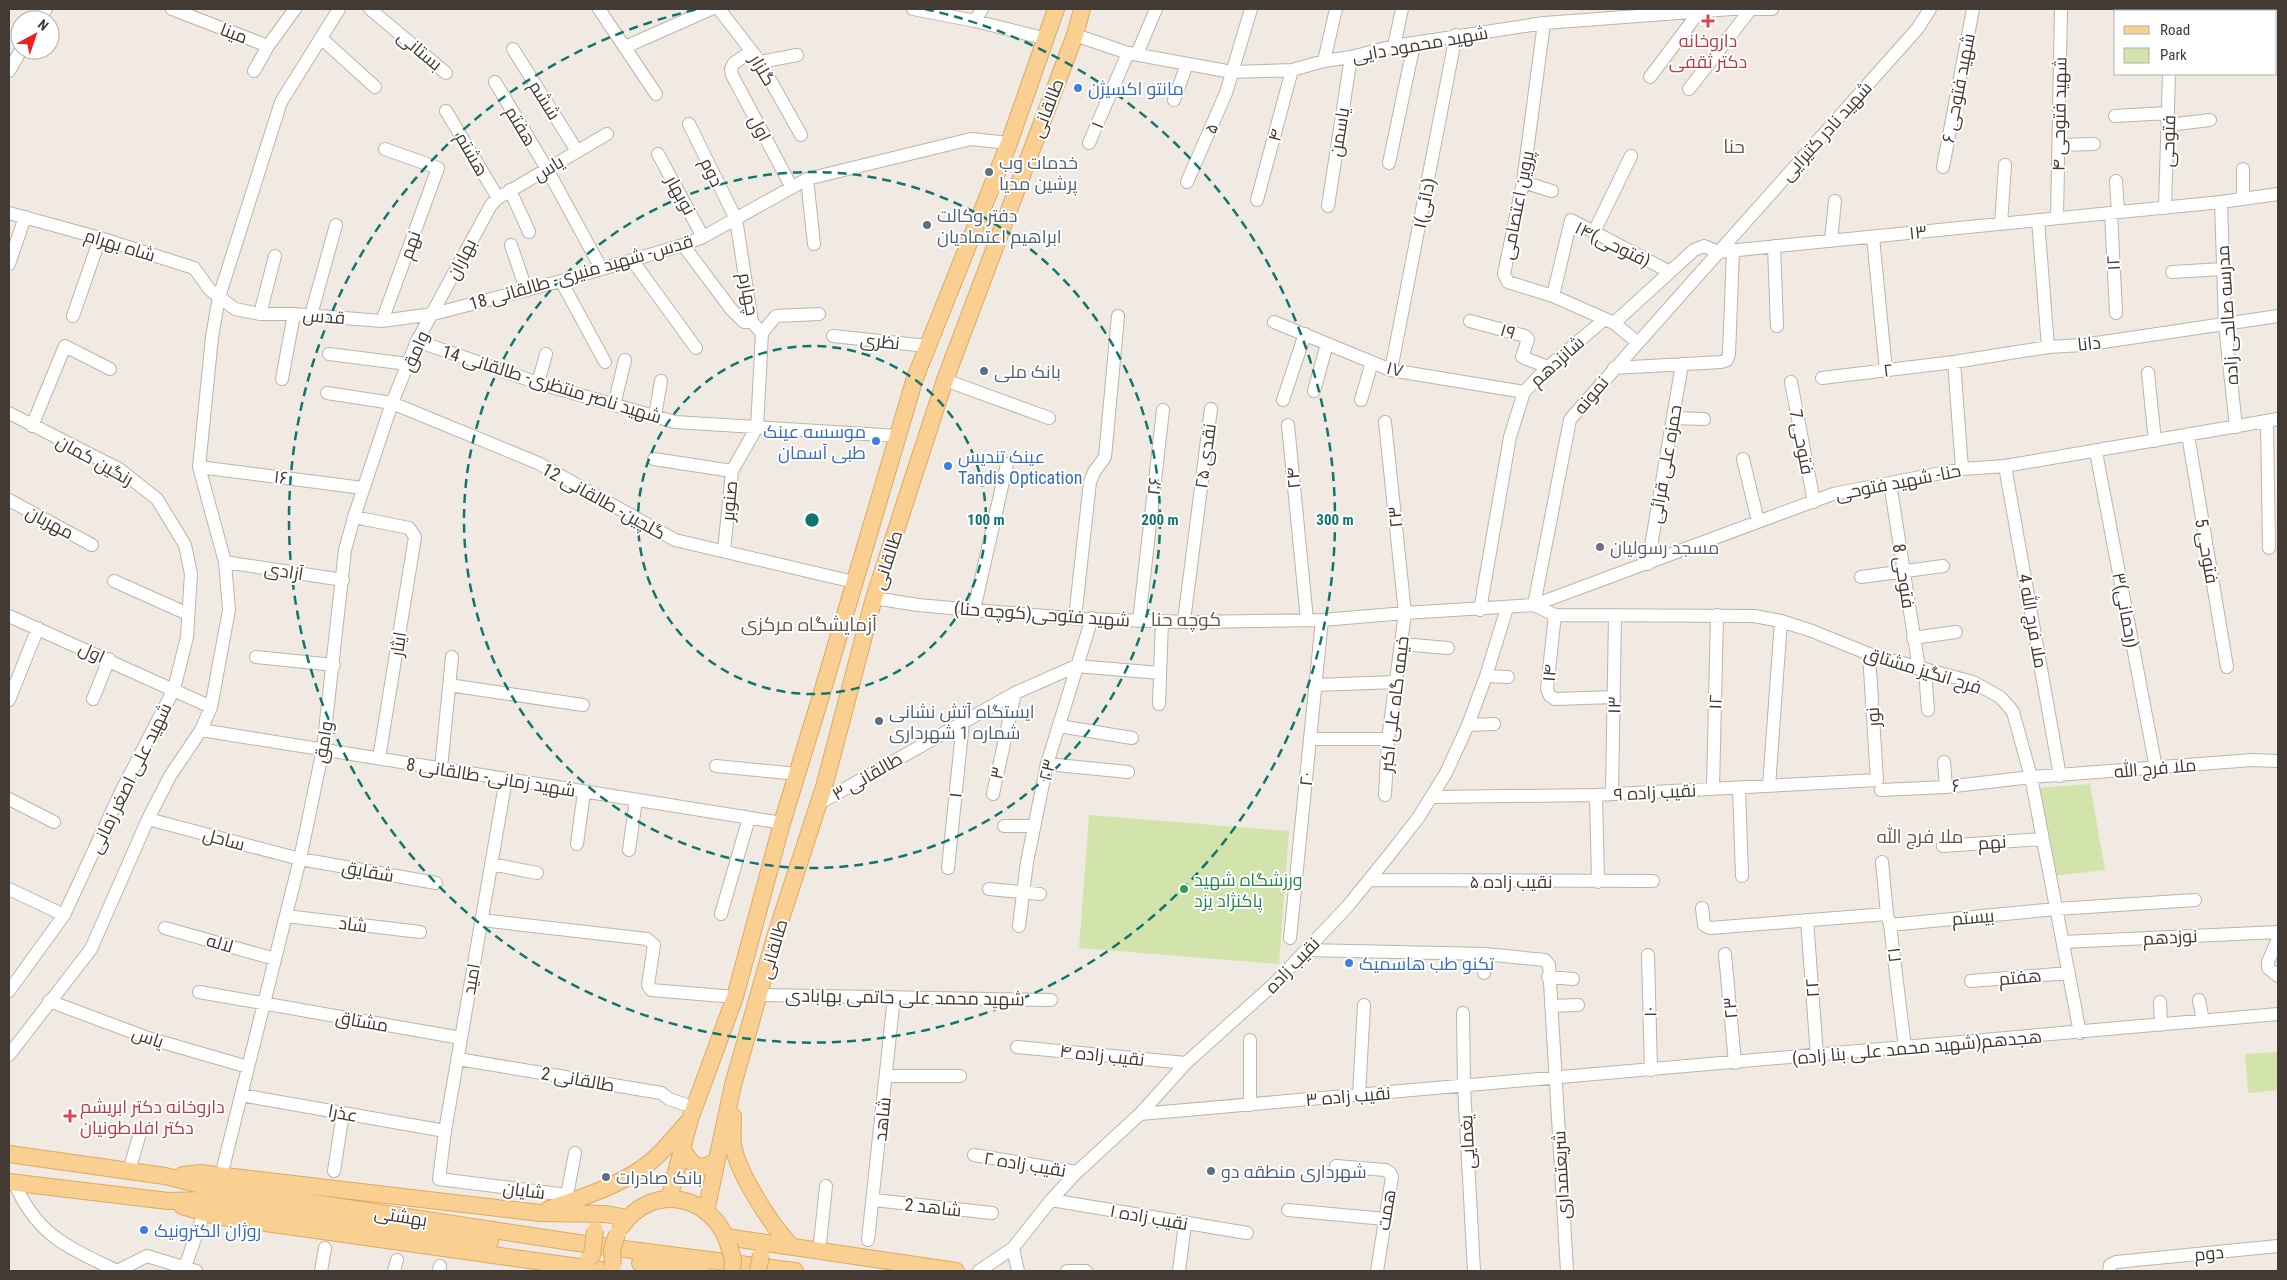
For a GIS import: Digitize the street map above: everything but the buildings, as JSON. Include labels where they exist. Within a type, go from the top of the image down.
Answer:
[{"type":"main road","name":"طالقانی","points":[[669,1199],[692,1114],[735,997],[782,824],[898,436],[927,346],[1009,143],[1056,9]]},
{"type":"main road","name":"طالقانی","points":[[706,1211],[732,1085],[818,804],[874,598],[945,380],[1074,35],[1082,9]]},
{"type":"main road","points":[[732,1085],[733,1145],[744,1175],[786,1246]]},
{"type":"main road","points":[[540,1213],[606,1188],[641,1169],[667,1146],[692,1114]]},
{"type":"main road","points":[[682,1149],[690,1162],[700,1167],[709,1166],[717,1160]]},
{"type":"main road","name":"بهشتی","points":[[9,1154],[166,1176],[209,1187],[585,1244],[795,1271]]},
{"type":"main road","points":[[166,1176],[200,1174],[540,1213],[605,1214],[628,1218]]},
{"type":"main road","name":"بهشتی","points":[[12,1182],[168,1201],[205,1200],[701,1271]]},
{"type":"main road","points":[[168,1201],[204,1213],[575,1266],[612,1269],[612,1250],[617,1234],[628,1218],[640,1208],[654,1201],[669,1199],[689,1202],[706,1211],[718,1222],[728,1241],[733,1259],[732,1271]]},
{"type":"main road","points":[[575,1266],[592,1255],[595,1230],[594,1225],[587,1217],[576,1214]]},
{"type":"main road","points":[[728,1241],[786,1246],[956,1271]]},
{"type":"main road","points":[[759,1263],[768,1247],[786,1246]]},
{"type":"street","name":"مینا","points":[[172,9],[268,46]]},
{"type":"street","name":"مینا","points":[[254,71],[268,46],[295,9]]},
{"type":"street","points":[[9,1055],[91,948],[148,819],[170,776],[201,730],[211,707],[229,610],[225,562],[199,467],[212,337],[219,297],[281,102],[339,9]]},
{"type":"street","name":"بستانی","points":[[370,9],[446,72]]},
{"type":"street","points":[[599,9],[656,94]]},
{"type":"street","points":[[625,46],[711,9]]},
{"type":"street","name":"گلزار","points":[[719,9],[760,62],[801,135]]},
{"type":"street","points":[[916,9],[1047,39]]},
{"type":"street","points":[[974,21],[982,9]]},
{"type":"street","name":"۱","points":[[1089,142],[1156,9]]},
{"type":"street","points":[[1232,72],[1250,9]]},
{"type":"street","points":[[1324,61],[1336,9]]},
{"type":"street","points":[[1394,46],[1402,9]]},
{"type":"street","name":"شهید محمود دایی","points":[[1074,35],[1133,53],[1232,72],[1292,70],[1394,46],[1544,23],[1772,9]]},
{"type":"street","name":"شهید نادر کتیرایی","points":[[1718,252],[1918,28],[1930,9]]},
{"type":"street","name":"شهید فتوحی ۶","points":[[1943,167],[1973,9]]},
{"type":"street","name":"شهید فتوحی ۴","points":[[2057,218],[2061,9]]},
{"type":"street","points":[[1689,89],[1750,10]]},
{"type":"street","points":[[1650,77],[1699,12]]},
{"type":"street","name":"پروین اعتصامی","points":[[1544,23],[1523,182],[1504,274],[1505,279],[1508,282],[1553,296],[1610,321],[1637,342]]},
{"type":"street","name":"۱(دائی)","points":[[1390,370],[1456,35]]},
{"type":"street","points":[[321,38],[376,87]]},
{"type":"street","points":[[1390,163],[1414,44]]},
{"type":"street","name":"ششم","points":[[513,49],[576,151]]},
{"type":"street","name":"اول","points":[[752,51],[734,63],[731,69],[791,186]]},
{"type":"street","points":[[760,62],[797,55]]},
{"type":"street","name":"یاسمن","points":[[1328,206],[1351,57]]},
{"type":"street","points":[[9,71],[16,60]]},
{"type":"street","points":[[1174,100],[1187,64]]},
{"type":"street","name":"۴","points":[[1257,200],[1292,70]]},
{"type":"street","name":"۵","points":[[1187,182],[1226,93],[1232,72]]},
{"type":"street","name":"فتوحی","points":[[2165,208],[2169,75]]},
{"type":"street","name":"هفتم","points":[[495,82],[547,169],[602,268]]},
{"type":"street","name":"هشتم","points":[[446,110],[494,202]]},
{"type":"street","points":[[2115,116],[2210,120]]},
{"type":"street","name":"دوم","points":[[689,124],[736,219]]},
{"type":"street","name":"یاس","points":[[494,202],[510,190],[607,134]]},
{"type":"street","name":"قدس- شهید منیری- طالقانی 18","points":[[433,314],[561,281],[682,245],[703,237],[791,186],[807,179],[970,139],[1009,143]]},
{"type":"street","points":[[2059,145],[2094,144]]},
{"type":"street","name":"نهم","points":[[382,321],[438,168],[385,149]]},
{"type":"street","name":"نوبهار","points":[[658,154],[703,237]]},
{"type":"street","points":[[1594,232],[1631,156]]},
{"type":"street","points":[[2001,224],[2005,164]]},
{"type":"street","points":[[2243,169],[2243,199]]},
{"type":"street","points":[[807,179],[814,244]]},
{"type":"street","points":[[2114,213],[2116,181]]},
{"type":"street","points":[[1523,182],[1552,191]]},
{"type":"street","points":[[510,190],[529,232]]},
{"type":"street","name":"۱۳","points":[[1718,252],[2165,208],[2278,194]]},
{"type":"street","points":[[1831,241],[1835,200]]},
{"type":"street","name":"بهاران","points":[[433,314],[476,230],[494,202]]},
{"type":"street","name":"مدرسه صالحی زاده","points":[[2221,202],[2225,325],[2236,427]]},
{"type":"street","name":"شاه بهرام","points":[[9,213],[100,238],[194,268],[210,290],[219,297]]},
{"type":"street","name":"۱۲","points":[[2114,213],[2116,313]]},
{"type":"street","points":[[9,264],[24,217]]},
{"type":"street","name":"چهارم","points":[[736,219],[752,322],[762,333],[757,427]]},
{"type":"street","name":"۱۴(فتوحی)","points":[[1553,296],[1571,220],[1670,272]]},
{"type":"street","points":[[2038,220],[2048,346]]},
{"type":"street","points":[[310,315],[336,225]]},
{"type":"street","points":[[1873,236],[1886,371]]},
{"type":"street","points":[[73,316],[100,238]]},
{"type":"street","points":[[511,245],[526,289]]},
{"type":"street","points":[[682,245],[731,309],[744,322],[752,322]]},
{"type":"street","points":[[1774,246],[1777,326]]},
{"type":"street","name":"شانزدهم","points":[[1480,610],[1510,437],[1524,392],[1548,367],[1610,321],[1694,250],[1700,247],[1718,252]]},
{"type":"street","points":[[1614,368],[1727,360],[1729,354],[1733,250]]},
{"type":"street","name":"نمونه","points":[[1534,605],[1570,420],[1718,252]]},
{"type":"street","points":[[260,314],[275,256]]},
{"type":"street","points":[[632,260],[696,348]]},
{"type":"street","points":[[2172,272],[2223,269]]},
{"type":"street","points":[[561,281],[605,362]]},
{"type":"street","name":"قدس","points":[[219,297],[235,310],[260,314],[294,314],[382,321],[433,314]]},
{"type":"street","points":[[282,379],[294,314]]},
{"type":"street","name":"وامق","points":[[220,1176],[300,859],[323,749],[334,665],[345,550],[363,488],[392,403],[417,341],[433,314]]},
{"type":"street","points":[[762,333],[776,316],[819,314]]},
{"type":"street","points":[[1075,618],[1090,482],[1094,472],[1106,458],[1118,316]]},
{"type":"street","name":"دانا","points":[[1954,362],[2048,346],[2083,345],[2278,316]]},
{"type":"street","name":"۱۹","points":[[1470,321],[1525,336],[1528,339],[1522,357],[1548,367]]},
{"type":"street","name":"۱۷","points":[[1274,322],[1390,370],[1524,392]]},
{"type":"street","points":[[1283,400],[1305,334]]},
{"type":"street","name":"نظری","points":[[833,336],[927,346]]},
{"type":"street","name":"شهید ناصر منتظری- طالقانی 14","points":[[417,341],[538,383],[675,422],[898,436]]},
{"type":"street","points":[[1314,391],[1327,344]]},
{"type":"street","points":[[32,426],[65,346],[110,369]]},
{"type":"street","points":[[329,354],[408,364]]},
{"type":"street","points":[[538,383],[546,354]]},
{"type":"street","points":[[614,405],[625,360]]},
{"type":"street","points":[[1361,400],[1372,362]]},
{"type":"street","points":[[1954,362],[1962,469]]},
{"type":"street","name":"۲","points":[[1822,378],[1954,362]]},
{"type":"street","name":"حمزه علی قرائی","points":[[1648,564],[1682,364]]},
{"type":"street","points":[[2148,373],[2155,441]]},
{"type":"street","points":[[945,380],[1049,418]]},
{"type":"street","points":[[655,416],[661,382]]},
{"type":"street","name":"فتوحی 7","points":[[1791,382],[1814,502]]},
{"type":"street","name":"گلچین- طالقانی 12","points":[[327,393],[392,403],[538,464],[675,540],[854,582]]},
{"type":"street","name":"۲۵ نقدی","points":[[1184,621],[1211,409]]},
{"type":"street","name":"۲۶","points":[[1139,621],[1163,410]]},
{"type":"street","name":"رنگین کمان","points":[[9,413],[119,469],[157,499],[185,545]]},
{"type":"street","points":[[1673,418],[1704,419]]},
{"type":"street","points":[[2269,548],[2273,420]]},
{"type":"street","name":"حنا- شهید فتوحی","points":[[1507,608],[1534,605],[1833,494],[1962,469],[2005,466],[2096,452],[2273,420]]},
{"type":"street","name":"۲۳","points":[[1385,422],[1405,613]]},
{"type":"street","name":"۲۴","points":[[1288,425],[1307,620]]},
{"type":"street","name":"صنوبر","points":[[724,551],[732,471],[757,427]]},
{"type":"street","name":"فتوحی 5","points":[[2188,435],[2227,666]]},
{"type":"street","name":"۳(رحمانی)","points":[[2096,452],[2156,768]]},
{"type":"street","points":[[1743,458],[1758,521]]},
{"type":"street","points":[[654,459],[732,471]]},
{"type":"street","points":[[974,610],[1007,464]]},
{"type":"street","name":"4 ملا فرج الله","points":[[2005,466],[2060,776]]},
{"type":"street","name":"۱۶","points":[[199,467],[363,488]]},
{"type":"street","name":"فتوحی 8","points":[[1890,483],[1913,638],[1922,670]]},
{"type":"street","name":"مهربان","points":[[9,500],[92,544]]},
{"type":"street","name":"ایثار","points":[[354,517],[409,528],[415,536],[379,758]]},
{"type":"street","name":"شهید علی اصغر زمانی","points":[[9,991],[64,915],[121,792],[174,689],[186,637],[192,574],[185,545]]},
{"type":"street","name":"آزادی","points":[[225,562],[343,580]]},
{"type":"street","points":[[1861,576],[1943,566]]},
{"type":"street","points":[[114,581],[188,614]]},
{"type":"street","name":"(کوچه حنا)شهید فتوحی","points":[[874,598],[918,605],[974,610],[1139,621],[1322,620],[1405,613],[1507,608]]},
{"type":"street","name":"فرح انگیز مشتاق","points":[[1534,605],[1554,615],[1717,615],[1754,616],[1781,621],[1869,654],[1922,670],[1973,682],[2000,697],[2013,712],[2031,777],[2080,1033]]},
{"type":"street","name":"نقیب زاده","points":[[979,1271],[1012,1248],[1051,1200],[1077,1172],[1140,1114],[1186,1064],[1276,983],[1369,880],[1418,818],[1446,773],[1468,724],[1486,676],[1507,608]]},
{"type":"street","name":"خیمه گاه علی اکبر","points":[[1385,795],[1388,739],[1405,613]]},
{"type":"street","name":"۱۴","points":[[1554,615],[1547,690],[1550,696],[1555,698],[1614,697]]},
{"type":"street","name":"۱۳","points":[[1612,794],[1615,615]]},
{"type":"street","name":"۱۲","points":[[1713,789],[1717,615]]},
{"type":"street","name":"اول","points":[[9,616],[109,659],[211,707]]},
{"type":"street","name":"۲۳","points":[[1019,926],[1034,826],[1047,764],[1092,618]]},
{"type":"street","name":"۲۰","points":[[1290,938],[1322,620]]},
{"type":"street","points":[[1159,704],[1162,621]]},
{"type":"street","points":[[1769,786],[1781,621]]},
{"type":"street","points":[[9,700],[38,628]]},
{"type":"street","points":[[1913,638],[1956,632]]},
{"type":"street","points":[[1401,644],[1448,648]]},
{"type":"street","name":"نور","points":[[1869,654],[1879,785]]},
{"type":"street","points":[[256,657],[334,665]]},
{"type":"street","points":[[441,768],[452,657]]},
{"type":"street","points":[[93,699],[109,659]]},
{"type":"street","points":[[1076,666],[1160,673]]},
{"type":"street","name":"طالقانی ۳","points":[[818,804],[1015,693],[1076,666]]},
{"type":"street","points":[[1922,670],[1928,710]]},
{"type":"street","points":[[1486,676],[1508,677]]},
{"type":"street","points":[[1316,684],[1396,682]]},
{"type":"street","points":[[448,685],[582,706]]},
{"type":"street","name":"۳","points":[[993,794],[1015,693]]},
{"type":"street","name":"۱","points":[[948,868],[963,722]]},
{"type":"street","points":[[1468,724],[1494,724]]},
{"type":"street","points":[[1059,726],[1132,738]]},
{"type":"street","name":"شهید زمانی- طالقانی 8","points":[[201,730],[782,824]]},
{"type":"street","points":[[1310,739],[1388,739]]},
{"type":"street","name":"ملا فرج الله","points":[[2031,777],[2252,760],[2278,761]]},
{"type":"street","points":[[1944,762],[1946,787]]},
{"type":"street","points":[[1047,764],[1128,772]]},
{"type":"street","points":[[716,766],[797,774]]},
{"type":"street","name":"۶","points":[[1879,785],[1946,787],[2031,777]]},
{"type":"street","name":"امید","points":[[439,1179],[445,1130],[506,779]]},
{"type":"street","name":"نقیب زاده ۹","points":[[1432,796],[1596,795],[1769,786],[1879,785]]},
{"type":"street","points":[[1739,788],[1742,876]]},
{"type":"street","points":[[576,844],[584,792]]},
{"type":"street","points":[[1596,795],[1598,882]]},
{"type":"street","points":[[9,799],[54,822]]},
{"type":"street","points":[[629,850],[636,800]]},
{"type":"street","points":[[721,914],[749,818]]},
{"type":"street","name":"ساحل","points":[[148,819],[300,859]]},
{"type":"street","points":[[1004,826],[1034,826]]},
{"type":"street","name":"نهم","points":[[1943,846],[2042,839]]},
{"type":"street","name":"شقایق","points":[[300,859],[436,883]]},
{"type":"street","name":"۲۱","points":[[1882,862],[1905,1048]]},
{"type":"street","points":[[491,864],[537,873]]},
{"type":"street","name":"نقیب زاده ۵","points":[[1369,880],[1653,881]]},
{"type":"street","points":[[9,889],[64,915]]},
{"type":"street","points":[[989,889],[1040,894]]},
{"type":"street","name":"بیستم","points":[[1702,908],[1704,925],[1710,928],[1807,920],[1888,919],[2195,900]]},
{"type":"street","name":"شاد","points":[[286,916],[420,932]]},
{"type":"street","points":[[482,920],[646,939],[654,945],[648,984],[652,990],[735,997]]},
{"type":"street","name":"۲۲","points":[[1807,920],[1817,1056]]},
{"type":"street","name":"لاله","points":[[166,928],[275,959]]},
{"type":"street","name":"نوزدهم","points":[[2063,942],[2278,932]]},
{"type":"street","points":[[2273,972],[2268,962],[2278,939]]},
{"type":"street","points":[[1306,950],[1484,954],[1545,960],[1549,965],[1548,976],[1573,979]]},
{"type":"street","points":[[1484,954],[1484,974]]},
{"type":"street","name":"۲۳","points":[[1725,954],[1735,1063]]},
{"type":"street","name":"۱۰","points":[[1648,955],[1651,1070]]},
{"type":"street","name":"هفتم","points":[[1971,981],[2068,973]]},
{"type":"street","name":"شریعتمداری","points":[[1548,976],[1567,1271]]},
{"type":"street","name":"مشتاق","points":[[199,992],[461,1038]]},
{"type":"street","name":"شهید محمد علی حاتمی بهابادی","points":[[759,994],[1051,1000]]},
{"type":"street","name":"شاهد","points":[[868,1240],[874,1200],[894,996]]},
{"type":"street","points":[[2199,1000],[2202,1021]]},
{"type":"street","name":"یاس","points":[[49,1001],[148,1038],[248,1067]]},
{"type":"street","points":[[2160,1002],[2161,1025]]},
{"type":"street","points":[[1359,1095],[1364,1005]]},
{"type":"street","points":[[1551,1006],[1578,1005]]},
{"type":"street","name":"یغمایی","points":[[1463,1013],[1464,1086],[1474,1271]]},
{"type":"street","name":"هجدهم(شهید محمد علی بنا زاده)","points":[[1556,1078],[2278,1014]]},
{"type":"street","points":[[1250,1040],[1250,1105]]},
{"type":"street","name":"نقیب زاده ۴","points":[[1017,1046],[1186,1064]]},
{"type":"street","name":"طالقانی 2","points":[[458,1059],[661,1094],[692,1114]]},
{"type":"street","points":[[886,1076],[960,1076]]},
{"type":"street","name":"نقیب زاده ۳","points":[[1140,1114],[1556,1078]]},
{"type":"street","name":"عذرا","points":[[241,1095],[445,1130]]},
{"type":"street","points":[[334,1171],[343,1113]]},
{"type":"street","points":[[129,1171],[140,1133]]},
{"type":"street","name":"شایان","points":[[439,1179],[567,1195],[575,1152]]},
{"type":"street","name":"نقیب زاده ۲","points":[[974,1155],[1077,1172]]},
{"type":"street","name":"همت","points":[[1336,1166],[1385,1170],[1392,1177],[1377,1271]]},
{"type":"street","points":[[12,1182],[24,1206],[49,1234],[74,1250],[117,1271],[147,1256],[191,1269],[204,1213]]},
{"type":"street","points":[[819,1252],[826,1186]]},
{"type":"street","name":"شاهد 2","points":[[874,1200],[992,1213]]},
{"type":"street","name":"نقیب زاده ۱","points":[[1051,1200],[1185,1224],[1248,1233]]},
{"type":"street","points":[[1288,1210],[1385,1219]]},
{"type":"street","points":[[1179,1271],[1185,1224]]},
{"type":"street","name":"دوم","points":[[2110,1268],[2116,1262],[2278,1246]]},
{"type":"street","points":[[320,1271],[326,1248]]},
{"type":"street","points":[[1012,1248],[1018,1271]]},
{"type":"street","points":[[1067,1271],[1086,1271]]},
{"type":"green space","points":[[2090,784],[2105,870],[2053,876],[2037,788]]},
{"type":"green space","name":"ورزشگاه شهید پاکنژاد یزد","points":[[1089,815],[1289,831],[1279,964],[1079,948]]},
{"type":"green space","points":[[2278,1052],[2278,1090],[2248,1093],[2245,1054]]},
{"type":"place","name":"داروخانه دکتر ثقفی","points":[[1708,21]]},
{"type":"place","name":"مانتو اكسيژن","points":[[1078,88]]},
{"type":"place","name":"خدمات وب پرشین مدیا","points":[[989,172]]},
{"type":"place","name":"دفتر وکالت ابراهیم اعتمادیان","points":[[927,225]]},
{"type":"place","name":"بانک ملی","points":[[984,371]]},
{"type":"place","name":"موسسه عینک طبی آسمان","points":[[876,441]]},
{"type":"place","name":"عینک تندیس Tandis Optication","points":[[948,466]]},
{"type":"place","name":"مسجد رسولیان","points":[[1600,547]]},
{"type":"place","name":"ایستگاه آتش نشانی شماره 1 شهرداری","points":[[879,721]]},
{"type":"place","name":"ورزشگاه شهید پاکنژاد یزد","points":[[1184,889]]},
{"type":"place","name":"تکنو طب هاسمیک","points":[[1349,963]]},
{"type":"place","name":"داروخانه دکتر ابریشم دکتر افلاطونیان","points":[[70,1116]]},
{"type":"place","name":"شهرداری منطقه دو","points":[[1211,1171]]},
{"type":"place","name":"بانک صادرات","points":[[606,1177]]},
{"type":"place","name":"روژان الکترونیک","points":[[144,1230]]},
{"type":"district","name":"حنا","points":[[1734,146]]},
{"type":"district","name":"کوچه حنا","points":[[1186,619]]},
{"type":"district","name":"آزمایشگاه مرکزی","points":[[809,624]]},
{"type":"district","name":"ملا فرج الله","points":[[1920,836]]}]
